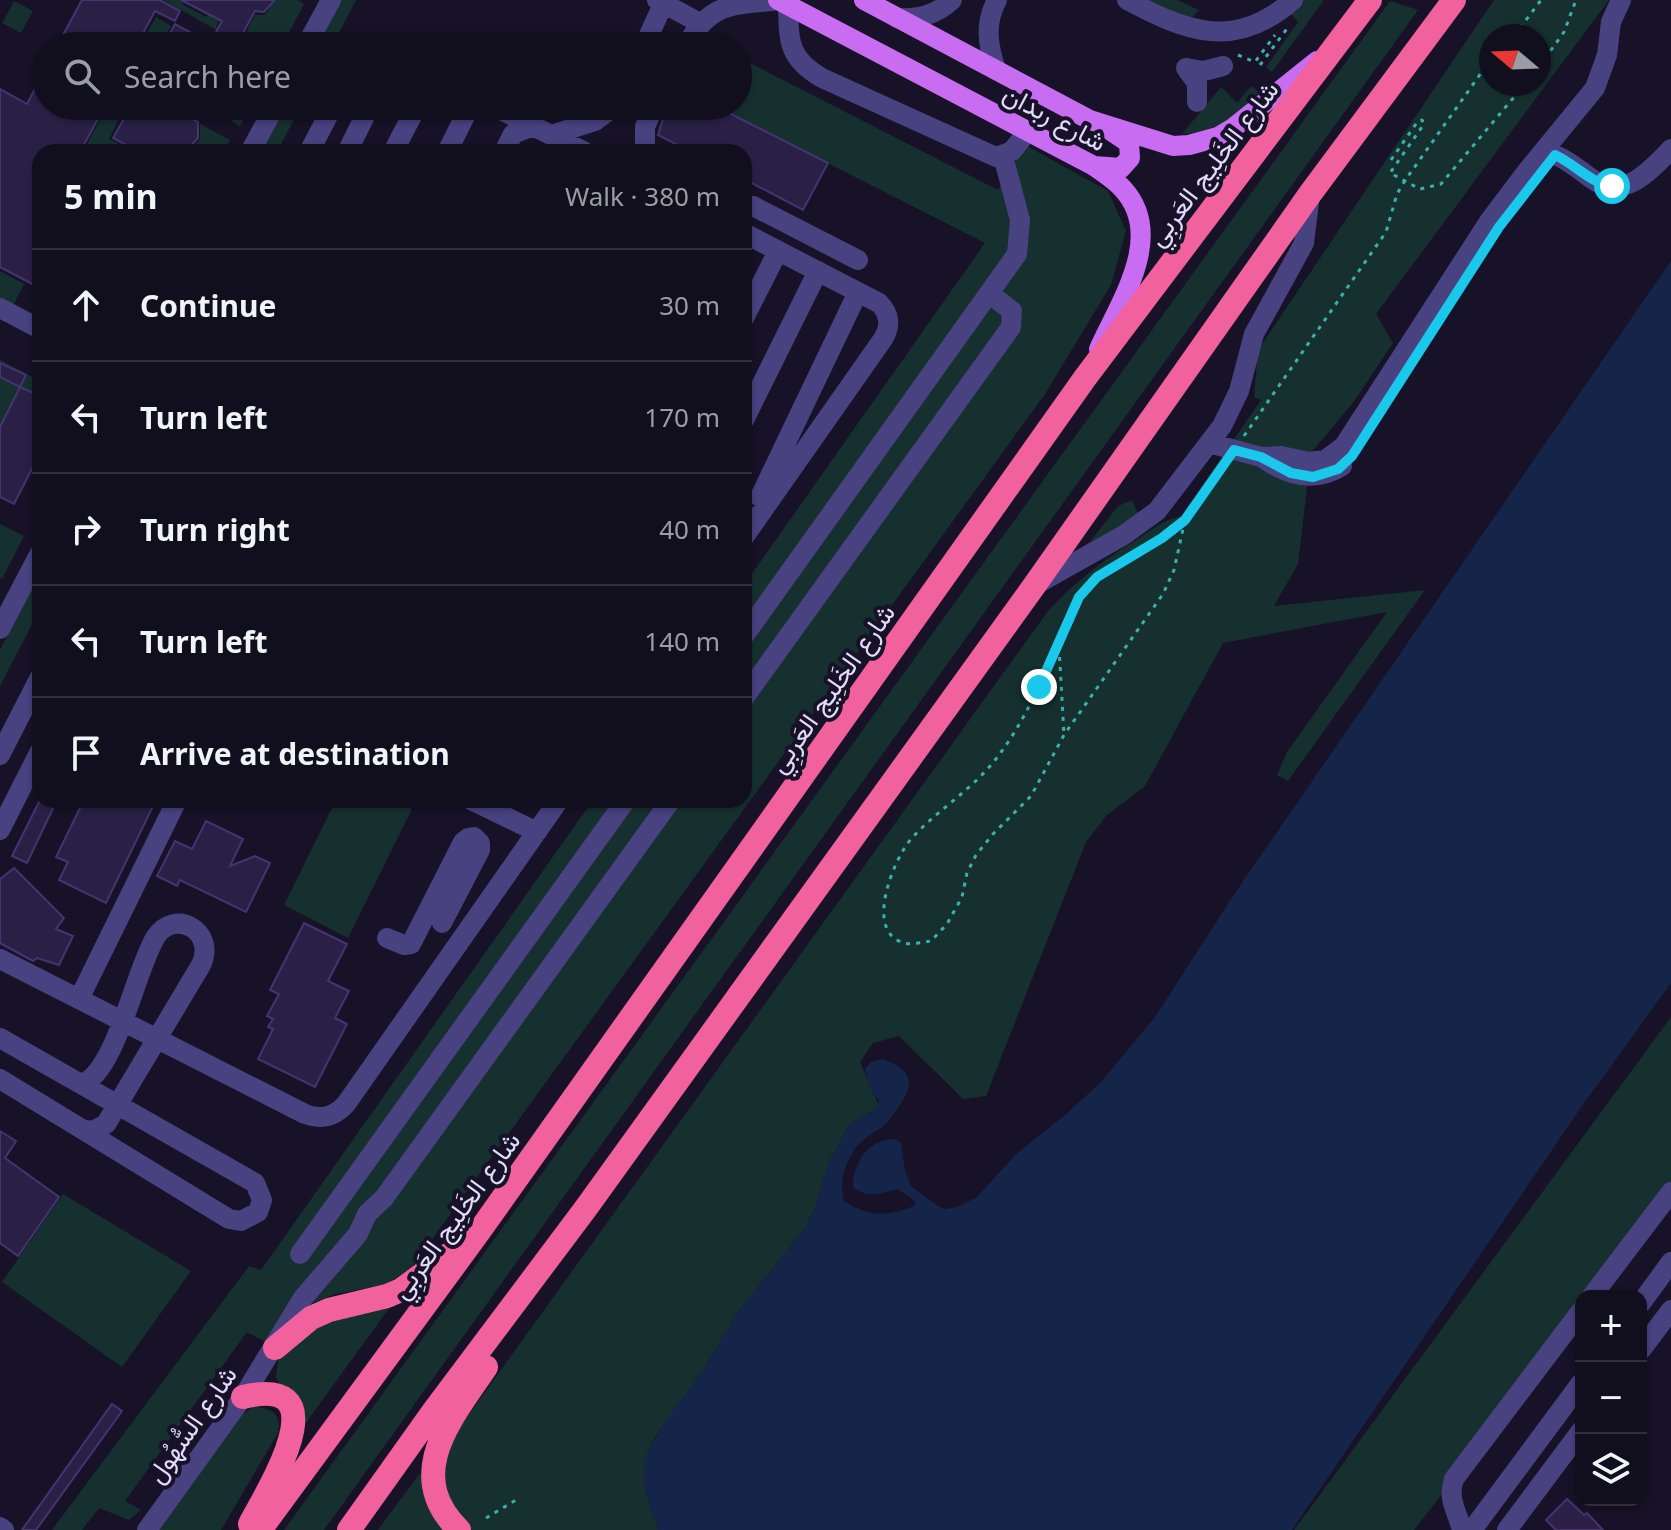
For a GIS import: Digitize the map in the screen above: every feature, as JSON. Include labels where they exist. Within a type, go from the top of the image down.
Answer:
[{"type":"highway","name":"شارع الخَلِيج العَربِي","points":[[260,1530],[478,1233],[1085,378],[1370,0]]},
{"type":"highway","points":[[349,1530],[586,1208],[1034,586],[1310,194],[1454,0]]},
{"type":"highway","points":[[459,1530],[446,1516],[434,1488],[436,1450],[447,1425],[586,1208]]},
{"type":"highway","points":[[275,1348],[311,1318],[401,1290],[478,1233]]},
{"type":"highway","points":[[243,1397],[267,1392],[276,1394],[289,1403],[294,1419],[288,1448],[248,1530]]},
{"type":"main road","name":"شارع ربدان","points":[[864,0],[1090,120],[1173,146],[1203,142],[1233,128],[1336,47]]},
{"type":"main road","name":"شارع ربدان","points":[[781,2],[1094,166],[1123,189],[1139,218],[1142,235],[1135,271],[1085,378]]},
{"type":"main road","points":[[1090,120],[1123,138],[1129,143],[1132,153],[1128,163],[1121,168],[1094,166]]},
{"type":"street","points":[[897,18],[923,17],[935,13],[952,0]]},
{"type":"street","points":[[996,70],[988,24],[997,0]]},
{"type":"street","points":[[1127,0],[1165,21],[1188,29],[1212,32],[1253,26],[1293,0]]},
{"type":"street","points":[[1261,457],[1281,456],[1319,462],[1344,446],[1490,220],[1595,88],[1607,55],[1611,22],[1621,0]]},
{"type":"street","points":[[1209,443],[1261,457],[1281,469],[1313,477],[1329,473],[1346,463],[1499,227],[1605,94],[1615,69],[1622,25],[1636,0]]},
{"type":"street","points":[[650,32],[662,1],[700,23]]},
{"type":"street","points":[[312,32],[326,2]]},
{"type":"street","points":[[694,32],[713,13],[728,7],[781,2],[790,44],[796,58],[806,69],[990,155],[1003,156],[1012,151],[1028,131]]},
{"type":"street","points":[[1197,102],[1197,83],[1186,68],[1204,71],[1225,58]]},
{"type":"street","points":[[254,144],[267,120]]},
{"type":"street","points":[[313,144],[326,120]]},
{"type":"street","points":[[351,144],[363,120]]},
{"type":"street","points":[[397,144],[410,120]]},
{"type":"street","points":[[451,144],[463,120]]},
{"type":"street","points":[[518,120],[569,144]]},
{"type":"street","points":[[551,135],[596,120]]},
{"type":"street","points":[[633,120],[645,127]]},
{"type":"street","points":[[645,144],[648,120]]},
{"type":"street","points":[[508,144],[513,134],[531,127]]},
{"type":"street","points":[[1555,155],[1572,163],[1596,182],[1621,186],[1644,177],[1671,149]]},
{"type":"street","points":[[752,625],[1017,254],[1021,237],[1020,220],[1003,156]]},
{"type":"street","points":[[1034,586],[1124,535],[1151,516],[1209,443],[1234,403],[1258,324],[1304,243],[1310,194]]},
{"type":"street","points":[[752,206],[858,260]]},
{"type":"street","points":[[752,237],[879,303],[888,316],[887,332],[752,526]]},
{"type":"street","points":[[752,302],[778,251]]},
{"type":"street","points":[[752,404],[818,271]]},
{"type":"street","points":[[752,513],[858,292]]},
{"type":"street","points":[[752,687],[1011,327],[1012,311],[990,294]]},
{"type":"street","points":[[0,308],[32,325]]},
{"type":"street","points":[[0,629],[32,568]]},
{"type":"street","points":[[0,755],[32,693]]},
{"type":"street","points":[[0,830],[32,767]]},
{"type":"street","points":[[79,999],[173,808]]},
{"type":"street","points":[[488,808],[537,832]]},
{"type":"street","points":[[0,959],[305,1114],[323,1118],[346,1104],[554,808]]},
{"type":"street","points":[[300,1254],[620,808]]},
{"type":"street","name":"شارع السُّهُول","points":[[147,1530],[243,1397],[303,1298],[358,1234],[367,1214],[384,1198],[665,808]]},
{"type":"street","points":[[387,938],[401,945],[411,944],[434,919],[465,934]]},
{"type":"street","points":[[81,1129],[93,1131],[103,1127],[204,958],[204,943],[196,930],[190,926],[169,926],[156,937],[135,983],[123,1021],[97,1073],[82,1084]]},
{"type":"street","points":[[0,1038],[255,1183],[262,1200],[258,1212],[241,1221],[229,1219],[0,1079]]},
{"type":"street","points":[[1597,1290],[1671,1192]]},
{"type":"street","points":[[342,1196],[367,1214]]},
{"type":"street","points":[[1647,1295],[1671,1262]]},
{"type":"street","points":[[1647,1342],[1671,1310]]},
{"type":"street","points":[[1575,1319],[1454,1479],[1450,1492],[1469,1526],[1575,1391]]},
{"type":"street","points":[[1507,1530],[1579,1434]]},
{"type":"path","points":[[1523,24],[1541,0]]},
{"type":"path","points":[[1551,50],[1564,32],[1576,0]]},
{"type":"path","points":[[1225,58],[1255,62],[1287,22],[1289,26],[1260,65]]},
{"type":"path","points":[[1185,520],[1174,570],[1163,594],[1064,735],[1031,796],[976,855],[967,873],[962,897],[947,924],[931,941],[902,943],[891,936],[884,917],[885,891],[897,861],[910,840],[955,802],[998,757],[1039,687],[1079,597],[1097,577],[1162,538],[1185,520],[1386,232],[1397,194],[1404,182],[1479,76]]},
{"type":"path","points":[[1391,160],[1418,121],[1424,121],[1390,173],[1420,189],[1441,184],[1515,96]]},
{"type":"path","points":[[1059,643],[1064,735]]},
{"type":"path","points":[[486,1518],[516,1500]]},
{"type":"green space","points":[[164,0],[184,0],[182,4],[206,17],[213,4],[225,10],[216,27],[225,32],[220,32]]},
{"type":"green space","points":[[275,0],[297,0],[304,4],[289,32],[246,32],[255,15],[265,15]]},
{"type":"green space","points":[[337,0],[356,0],[339,32],[320,32]]},
{"type":"green space","points":[[1144,0],[1177,0],[1199,10],[1190,20]]},
{"type":"green space","points":[[1299,0],[1324,0],[1272,72],[1266,67],[1298,22],[1288,11]]},
{"type":"green space","points":[[1494,0],[1609,0],[1551,78],[1551,24],[1479,24],[1479,96],[1538,96],[1376,314],[1393,343],[1355,400],[1311,453],[1298,564],[1274,606],[1425,590],[1288,781],[1277,775],[1287,752],[1387,612],[1223,643],[1145,786],[1106,816],[1086,842],[986,1096],[963,1099],[899,1036],[873,1043],[860,1062],[879,1105],[850,1124],[830,1160],[815,1209],[805,1228],[740,1310],[648,1451],[644,1485],[658,1530],[468,1530],[451,1508],[441,1467],[454,1435],[1048,611],[1079,581],[1112,556],[1157,526],[1181,516],[1261,400],[1254,397],[1258,350]]},
{"type":"green space","points":[[14,1],[33,11],[21,33],[2,23]]},
{"type":"green space","points":[[1390,1],[1418,10],[324,1530],[284,1530]]},
{"type":"green space","points":[[156,17],[171,26],[168,32],[148,32]]},
{"type":"green space","points":[[752,64],[998,190],[1025,145],[1108,191],[1126,231],[1111,285],[1045,394],[752,798],[752,574],[985,243],[743,120],[752,120]]},
{"type":"green space","points":[[1251,86],[1259,92],[1234,116],[1216,127],[1182,134],[1221,87],[1237,103]]},
{"type":"green space","points":[[100,120],[118,120],[109,139],[119,144],[87,144]]},
{"type":"green space","points":[[275,120],[294,120],[281,144],[262,144]]},
{"type":"green space","points":[[200,124],[230,140],[228,144],[196,144],[200,139]]},
{"type":"green space","points":[[0,271],[24,284],[12,308],[0,302]]},
{"type":"green space","points":[[0,360],[32,377],[32,405],[0,432]]},
{"type":"green space","points":[[1132,500],[1140,518],[1089,543],[1118,506]]},
{"type":"green space","points":[[0,524],[24,536],[2,579],[0,577]]},
{"type":"green space","points":[[32,588],[32,624],[0,686],[0,650]]},
{"type":"green space","points":[[332,808],[412,809],[348,938],[284,905]]},
{"type":"green space","points":[[587,808],[745,808],[412,1267],[385,1285],[335,1294],[303,1307],[266,1342],[247,1332],[125,1501],[141,1510],[129,1520],[99,1508],[82,1530],[52,1530],[249,1266],[261,1270]]},
{"type":"green space","points":[[1671,1017],[1671,1201],[1602,1290],[1575,1290],[1575,1324],[1414,1530],[1294,1530]]},
{"type":"green space","points":[[63,1194],[191,1271],[122,1367],[2,1282]]},
{"type":"green space","points":[[395,1300],[297,1435],[276,1377],[278,1361],[286,1347],[321,1320]]},
{"type":"green space","points":[[253,1407],[265,1408],[277,1416],[278,1433],[221,1530],[159,1530],[243,1414]]},
{"type":"green space","points":[[420,1473],[429,1509],[444,1530],[378,1530]]},
{"type":"water","points":[[1671,261],[1671,983],[1582,1106],[1292,1530],[658,1530],[644,1485],[644,1464],[648,1451],[740,1310],[805,1228],[815,1209],[830,1160],[850,1124],[879,1105],[879,1100],[870,1089],[865,1069],[871,1062],[883,1059],[899,1067],[909,1082],[905,1096],[891,1118],[860,1143],[844,1170],[844,1201],[878,1214],[904,1210],[914,1206],[915,1201],[898,1189],[869,1194],[853,1187],[859,1161],[877,1143],[895,1139],[901,1143],[905,1171],[911,1186],[938,1206],[945,1209],[957,1207],[977,1197],[1016,1154],[1101,1082],[1155,1017],[1237,890]]},
{"type":"building","points":[[82,0],[160,0],[180,11],[175,21],[155,11],[144,32],[65,32]]},
{"type":"building","points":[[181,0],[275,0],[264,12],[255,11],[244,32],[216,32],[222,21]]},
{"type":"building","points":[[175,24],[190,32],[171,32]]},
{"type":"building","points":[[0,89],[27,104],[32,95],[32,120],[97,120],[84,144],[32,144],[32,284],[0,267]]},
{"type":"building","points":[[123,120],[198,122],[198,138],[193,144],[124,144],[113,138]]},
{"type":"building","points":[[663,120],[743,120],[828,163],[803,210],[752,183],[752,144],[675,144],[658,135]]},
{"type":"building","points":[[0,363],[26,375],[20,387],[0,377]]},
{"type":"building","points":[[20,387],[32,392],[32,469],[14,504],[0,497],[0,427]]},
{"type":"building","points":[[36,808],[53,808],[27,863],[12,856]]},
{"type":"building","points":[[80,808],[152,808],[106,903],[59,880],[68,862],[56,857]]},
{"type":"building","points":[[206,821],[243,839],[230,866],[255,856],[270,863],[246,912],[180,880],[177,886],[157,876],[175,841],[192,849]]},
{"type":"building","points":[[14,868],[64,918],[56,929],[73,936],[59,965],[37,958],[33,961],[0,943],[0,879]]},
{"type":"building","points":[[304,923],[347,944],[328,981],[349,991],[335,1018],[347,1024],[315,1087],[258,1059],[273,1029],[268,1027],[273,1019],[267,1016],[279,994],[270,990]]},
{"type":"building","points":[[0,1131],[16,1141],[5,1158],[59,1197],[18,1256],[0,1243]]},
{"type":"building","points":[[112,1404],[122,1411],[36,1530],[22,1530]]},
{"type":"building","points":[[1567,1499],[1584,1515],[1587,1513],[1603,1530],[1556,1530],[1546,1520]]},
{"type":"route","points":[[1039,687],[1079,597],[1097,577],[1162,538],[1185,520],[1234,450],[1261,457],[1281,469],[1302,476],[1321,476],[1346,463],[1499,227],[1555,155],[1572,163],[1596,182],[1612,186]]}]
